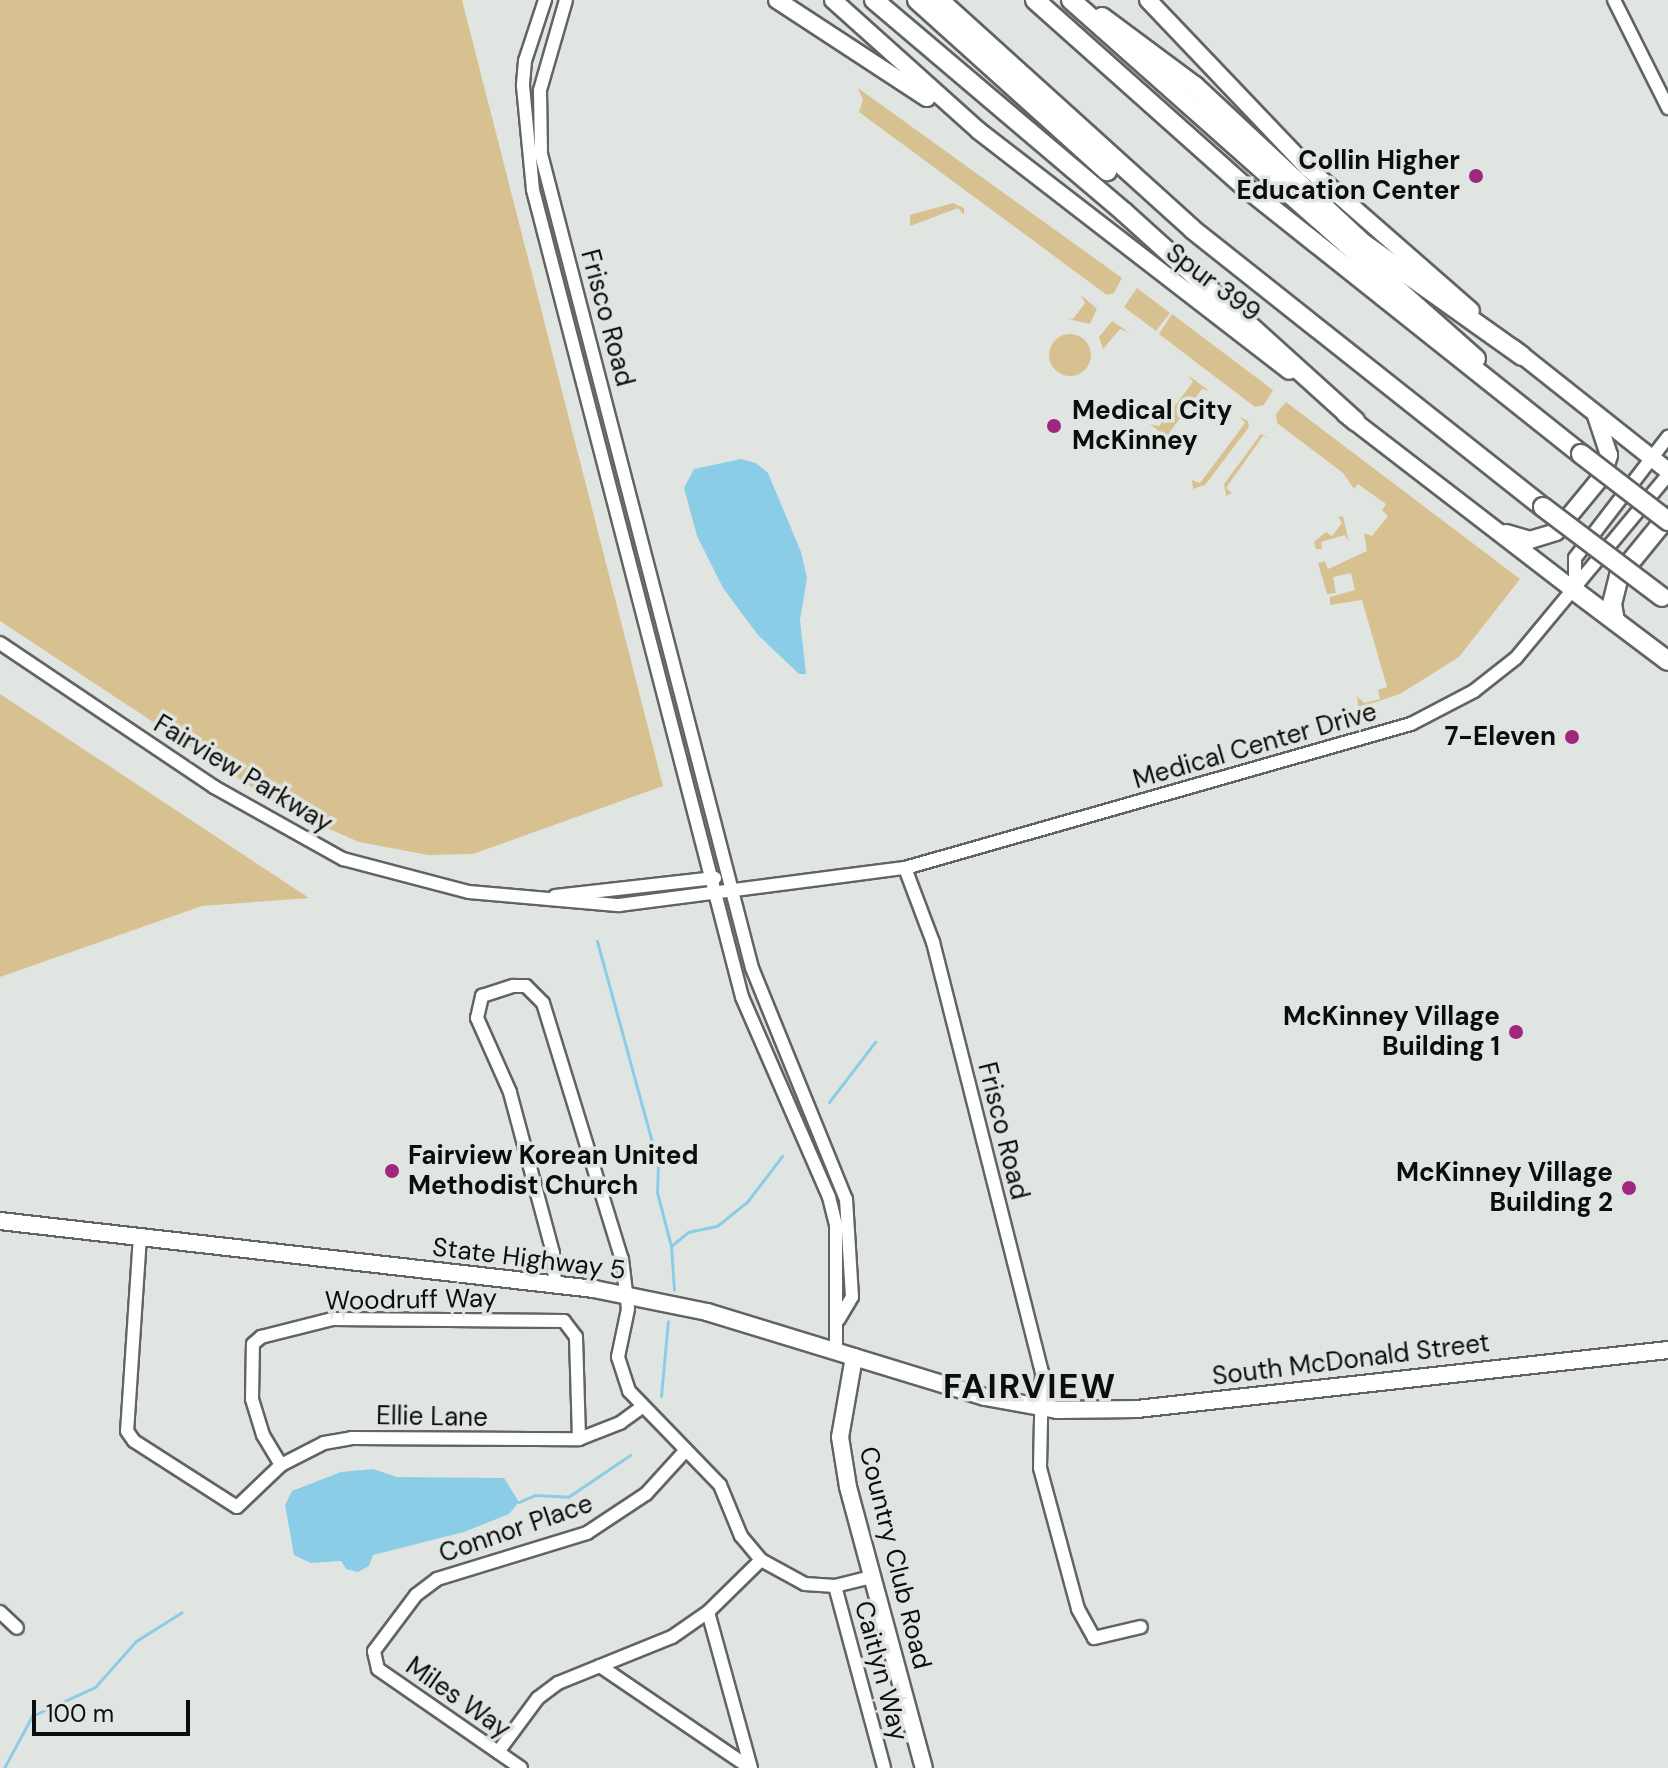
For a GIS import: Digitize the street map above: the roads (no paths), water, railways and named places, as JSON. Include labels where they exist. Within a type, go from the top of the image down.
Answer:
[{"type":"highway","points":[[874,0],[1124,212],[1355,421]]},
{"type":"highway","points":[[917,0],[1122,184],[1192,229]]},
{"type":"highway","points":[[939,0],[1192,229],[1543,507],[1665,599]]},
{"type":"highway","points":[[1035,0],[1244,186],[1581,454],[1668,519],[1619,576],[1613,595],[1615,621]]},
{"type":"highway","points":[[1071,0],[1551,430]]},
{"type":"highway","points":[[1078,0],[1195,86],[1363,243],[1522,356]]},
{"type":"highway","points":[[1575,591],[1668,661]]},
{"type":"main road","points":[[777,0],[979,131]]},
{"type":"main road","name":"Spur 399","points":[[833,0],[979,131],[1575,591]]},
{"type":"main road","points":[[1148,0],[1309,169],[1522,356],[1668,473]]},
{"type":"main road","points":[[1158,0],[1189,41]]},
{"type":"main road","points":[[1497,531],[1542,539],[1566,521],[1603,475],[1609,455],[1594,412]]},
{"type":"main road","name":"State Highway 5","points":[[0,1221],[555,1283],[628,1295],[707,1312],[975,1395],[1040,1407]]},
{"type":"main road","name":"South McDonald Street","points":[[1040,1407],[1137,1409],[1668,1350]]},
{"type":"main road","name":"Country Club Road","points":[[854,1357],[840,1437],[872,1577],[924,1768]]},
{"type":"street","points":[[545,0],[525,61],[521,112],[526,154],[742,997],[817,1160],[836,1225],[839,1319],[836,1352]]},
{"type":"street","name":"Frisco Road","points":[[566,0],[540,90],[541,154],[733,892],[768,1015],[807,1099],[851,1224],[852,1297],[839,1319]]},
{"type":"street","points":[[1614,0],[1667,105]]},
{"type":"street","points":[[526,154],[541,154]]},
{"type":"street","points":[[1575,591],[1575,558],[1668,437]]},
{"type":"street","points":[[599,446],[616,441]]},
{"type":"street","name":"Medical Center Drive","points":[[905,868],[1411,724],[1500,672],[1575,591],[1668,473]]},
{"type":"street","name":"Fairview Parkway","points":[[0,643],[214,787],[308,842],[412,880],[532,898],[619,905],[905,868]]},
{"type":"street","points":[[665,697],[683,693]]},
{"type":"street","name":"Frisco Road","points":[[905,868],[933,942],[1042,1372],[1040,1468],[1087,1630],[1094,1638],[1141,1627]]},
{"type":"street","points":[[711,876],[733,892]]},
{"type":"street","name":"Fairview Parkway","points":[[532,898],[711,876]]},
{"type":"street","points":[[555,1283],[553,1253],[510,1092],[477,1018],[482,996],[513,986],[526,986],[543,1003],[622,1259],[628,1295],[618,1357],[629,1391],[720,1485],[741,1536],[761,1560],[798,1582],[835,1586],[872,1577]]},
{"type":"street","points":[[792,1105],[807,1099]]},
{"type":"street","name":"Ellie Lane","points":[[140,1236],[127,1431],[134,1441],[237,1507],[281,1465],[324,1443],[351,1438],[579,1439],[620,1423],[642,1407]]},
{"type":"street","name":"Woodruff Way","points":[[281,1465],[263,1435],[252,1399],[253,1344],[261,1337],[332,1319],[564,1321],[573,1327],[579,1439]]},
{"type":"street","name":"Connor Place","points":[[373,1660],[416,1595],[437,1579],[587,1533],[646,1494],[686,1450]]},
{"type":"street","points":[[498,1752],[538,1698],[578,1672],[643,1652],[708,1612],[761,1560]]},
{"type":"street","name":"Caitlyn Way","points":[[835,1586],[884,1768]]},
{"type":"street","points":[[0,1612],[17,1628]]},
{"type":"street","points":[[708,1612],[750,1768]]},
{"type":"street","name":"Miles Way","points":[[373,1660],[521,1768]]},
{"type":"street","points":[[600,1666],[750,1768]]},
{"type":"water","points":[[741,459],[756,463],[768,473],[801,552],[807,578],[800,620],[806,674],[799,674],[758,635],[723,588],[697,536],[684,488],[694,469]]},
{"type":"water","points":[[373,1469],[397,1477],[504,1478],[519,1502],[509,1514],[464,1532],[373,1555],[369,1566],[358,1572],[346,1569],[341,1561],[311,1563],[294,1555],[285,1505],[292,1491],[341,1472]]},
{"type":"waterway","points":[[597,941],[658,1164],[657,1192],[671,1246]]},
{"type":"waterway","points":[[829,1102],[875,1042]]},
{"type":"waterway","points":[[674,1290],[671,1246],[688,1232],[717,1226],[747,1202],[782,1156]]},
{"type":"waterway","points":[[661,1396],[668,1321]]},
{"type":"waterway","points":[[519,1502],[535,1495],[568,1497],[630,1455]]},
{"type":"waterway","points":[[4,1768],[32,1716],[95,1687],[136,1641],[182,1612]]},
{"type":"place","name":"Collin Higher Education Center","points":[[1476,176]]},
{"type":"place","name":"Medical City McKinney","points":[[1054,426]]},
{"type":"place","name":"7-Eleven","points":[[1572,737]]},
{"type":"place","name":"McKinney Village Building 1","points":[[1516,1032]]},
{"type":"place","name":"Fairview Korean United Methodist Church","points":[[392,1171]]},
{"type":"place","name":"McKinney Village Building 2","points":[[1629,1188]]},
{"type":"district","name":"FAIRVIEW","points":[[1030,1387]]}]
